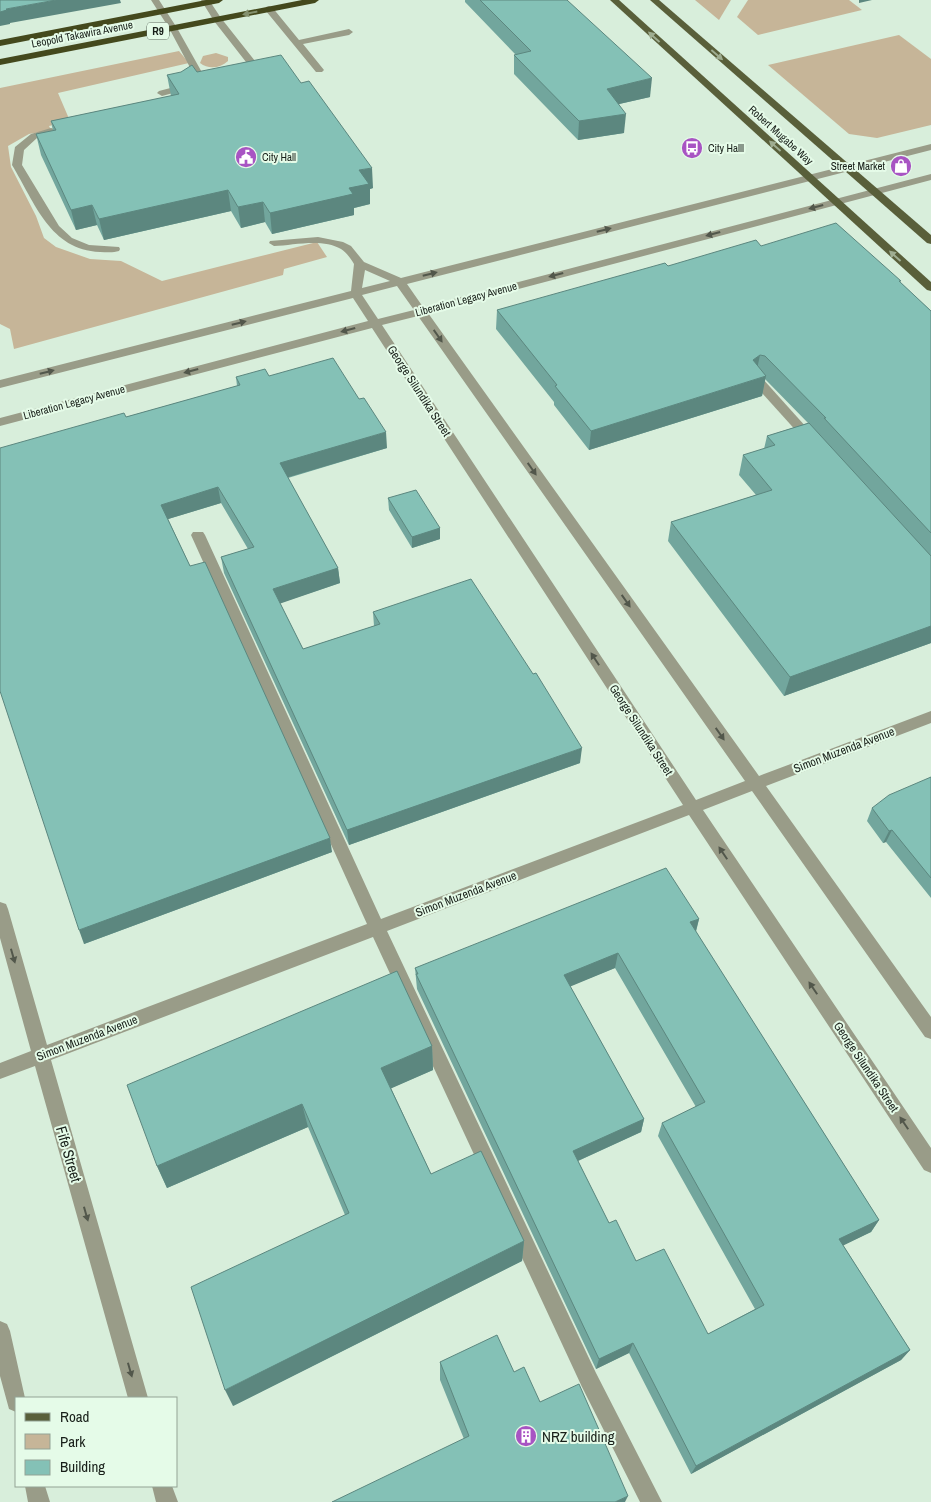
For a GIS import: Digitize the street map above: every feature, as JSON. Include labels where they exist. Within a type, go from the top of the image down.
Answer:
[{"type":"highway","name":"Leopold Takawira Avenue","points":[[0,43],[205,1],[219,0]]},
{"type":"highway","name":"Leopold Takawira Avenue","points":[[0,62],[315,0]]},
{"type":"main road","name":"Robert Mugabe Way","points":[[614,0],[931,288]]},
{"type":"main road","name":"Robert Mugabe Way","points":[[654,0],[931,241]]},
{"type":"street","points":[[155,0],[203,75],[181,88],[162,94]]},
{"type":"street","points":[[205,1],[217,20],[252,63],[248,66],[224,71]]},
{"type":"street","points":[[269,9],[319,70]]},
{"type":"street","points":[[297,43],[349,32]]},
{"type":"street","points":[[51,131],[34,136],[19,149],[17,165],[55,228],[68,240],[87,248],[115,249]]},
{"type":"street","points":[[0,384],[931,147]]},
{"type":"street","name":"Liberation Legacy Avenue","points":[[0,422],[931,176]]},
{"type":"street","points":[[274,243],[318,240],[339,244],[347,248],[360,264],[400,282],[931,1031]]},
{"type":"street","points":[[356,294],[360,264]]},
{"type":"street","name":"George Silundika Street","points":[[356,294],[693,808],[931,1164]]},
{"type":"street","points":[[757,380],[824,454]]},
{"type":"street","points":[[198,535],[377,928],[589,1380],[651,1502]]},
{"type":"street","name":"Simon Muzenda Avenue","points":[[0,1071],[931,717]]},
{"type":"street","name":"Fife Street","points":[[0,909],[138,1397]]},
{"type":"street","points":[[0,1331],[15,1398]]},
{"type":"street","points":[[35,1487],[39,1502]]},
{"type":"street","points":[[162,1487],[167,1502]]},
{"type":"green space","points":[[695,0],[731,0],[719,20]]},
{"type":"green space","points":[[748,0],[849,0],[862,10],[758,35],[737,17]]},
{"type":"green space","points":[[899,35],[931,59],[931,125],[877,138],[849,134],[768,65]]},
{"type":"green space","points":[[179,51],[189,63],[58,93],[70,121],[49,126],[51,130],[29,134],[8,146],[11,167],[36,216],[44,238],[56,247],[90,259],[121,261],[162,281],[317,242],[327,257],[284,269],[283,275],[14,349],[10,329],[0,324],[0,88]]},
{"type":"green space","points":[[216,53],[228,57],[228,61],[214,67],[207,67],[200,63],[203,56]]},
{"type":"building","points":[[0,0],[56,0],[6,9],[0,12]]},
{"type":"building","points":[[480,0],[567,0],[652,78],[607,89],[626,114],[579,121],[514,55],[531,51]]},
{"type":"building","name":"City Hall","points":[[281,55],[301,83],[309,81],[372,168],[359,170],[369,184],[349,188],[353,194],[270,213],[263,202],[238,207],[228,190],[99,219],[92,205],[71,210],[36,134],[56,130],[51,121],[179,94],[167,75],[181,72],[192,65],[197,72]]},
{"type":"building","points":[[836,223],[901,281],[899,281],[931,311],[931,533],[824,418],[826,418],[765,356],[760,355],[753,360],[766,376],[591,431],[497,310],[665,263],[668,266],[756,240],[761,246]]},
{"type":"building","points":[[333,358],[359,399],[364,398],[386,432],[280,463],[338,568],[273,589],[303,649],[380,624],[373,612],[471,579],[533,674],[536,673],[582,748],[347,830],[221,557],[254,547],[218,487],[161,505],[190,566],[205,562],[330,838],[79,930],[0,691],[0,448],[124,413],[126,417],[240,385],[236,377],[265,369],[269,376]]},
{"type":"building","points":[[809,423],[931,556],[931,626],[790,677],[671,522],[772,490],[743,455],[775,445],[767,436]]},
{"type":"building","points":[[416,490],[440,528],[412,537],[388,498]]},
{"type":"building","points":[[931,777],[931,878],[892,830],[889,831],[872,808],[889,795]]},
{"type":"building","points":[[666,868],[699,919],[690,922],[879,1220],[839,1239],[910,1350],[696,1466],[633,1343],[599,1359],[416,974],[418,974],[415,968]],"holes":[[[618,953],[705,1102],[662,1123],[764,1305],[708,1334],[664,1249],[636,1261],[616,1220],[609,1223],[573,1151],[644,1119],[564,975]]]},
{"type":"building","points":[[397,971],[432,1046],[381,1068],[431,1174],[481,1151],[524,1241],[225,1390],[191,1287],[349,1213],[302,1104],[157,1166],[127,1085]]},
{"type":"building","name":"NRZ building","points":[[497,1335],[514,1372],[524,1367],[540,1402],[579,1384],[628,1496],[615,1502],[332,1502],[469,1436],[440,1362]]},
{"type":"place","name":"City Halll","points":[[692,148]]},
{"type":"place","name":"City Hall","points":[[246,157]]},
{"type":"place","name":"Street Market","points":[[901,166]]},
{"type":"place","name":"NRZ building","points":[[526,1436]]}]
